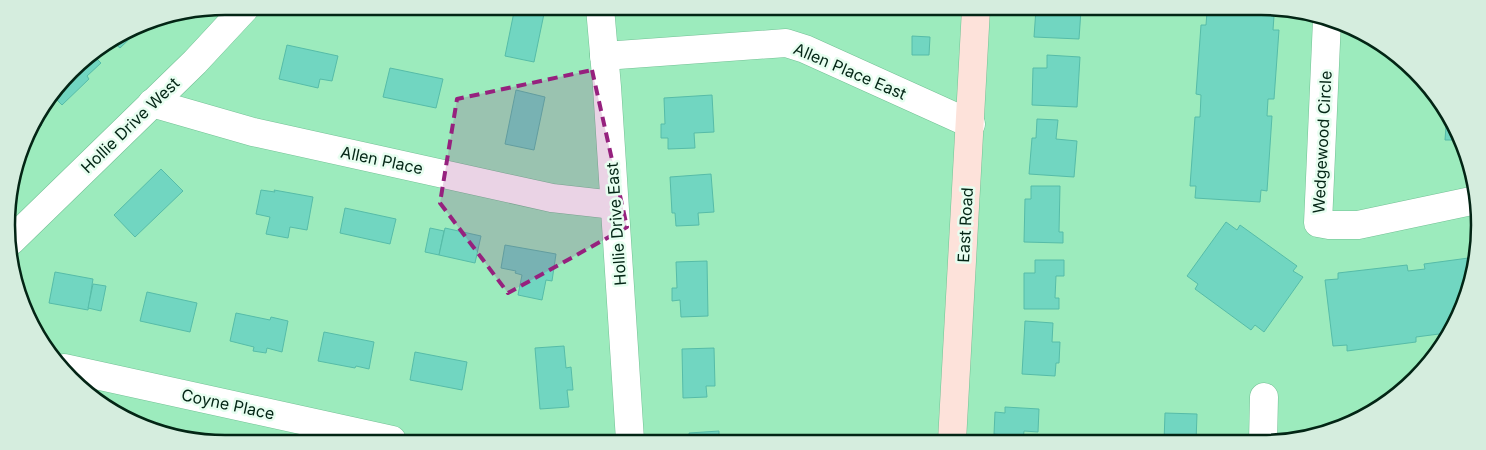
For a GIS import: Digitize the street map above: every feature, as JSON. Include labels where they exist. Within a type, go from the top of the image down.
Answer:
[{"type":"street","name":"Hollie Drive West","points":[[15,237],[195,62],[232,15]]},
{"type":"street","name":"Hollie Drive East","points":[[601,15],[630,435]]},
{"type":"street","name":"East Road","points":[[952,435],[976,15]]},
{"type":"street","name":"Wedgewood Circle","points":[[1327,25],[1318,223],[1358,225],[1470,201]]},
{"type":"street","name":"Allen Place East","points":[[604,56],[786,43],[805,49],[971,124]]},
{"type":"street","name":"Allen Place","points":[[152,103],[253,132],[552,198],[614,205]]},
{"type":"street","name":"Coyne Place","points":[[74,370],[369,435]]},
{"type":"street","points":[[1263,435],[1264,397]]},
{"type":"highlighted area","points":[[592,70],[627,227],[508,293],[440,203],[457,99]]},
{"type":"building","points":[[513,15],[544,15],[534,62],[505,56]]},
{"type":"building","points":[[1036,15],[1081,15],[1079,39],[1034,37]]},
{"type":"building","points":[[1207,15],[1274,16],[1273,30],[1279,30],[1274,99],[1268,99],[1267,116],[1272,116],[1267,191],[1261,190],[1260,202],[1195,198],[1196,186],[1190,186],[1195,117],[1200,117],[1201,95],[1196,94],[1201,25],[1206,25]]},
{"type":"building","points":[[912,36],[930,37],[929,55],[912,55]]},
{"type":"building","points":[[131,38],[120,48],[117,45]]},
{"type":"building","points":[[287,45],[338,56],[332,81],[320,79],[318,88],[279,79]]},
{"type":"building","points":[[1047,55],[1080,57],[1077,107],[1032,105],[1033,68],[1047,68]]},
{"type":"building","points":[[96,58],[101,63],[87,76],[89,79],[62,105],[56,99],[58,97]]},
{"type":"building","points":[[390,68],[443,79],[436,108],[383,97]]},
{"type":"building","points":[[516,90],[545,97],[534,150],[505,144]]},
{"type":"building","points":[[712,95],[714,132],[694,133],[695,148],[668,149],[668,138],[661,138],[661,124],[665,124],[664,98]]},
{"type":"building","points":[[1037,119],[1058,120],[1056,139],[1077,141],[1074,177],[1029,174],[1032,138],[1036,138]]},
{"type":"building","points":[[1446,126],[1453,140],[1445,140]]},
{"type":"building","points":[[161,169],[183,191],[135,237],[114,215]]},
{"type":"building","points":[[711,174],[714,212],[698,213],[699,225],[676,226],[675,213],[672,213],[670,177]]},
{"type":"building","points":[[1031,186],[1060,186],[1059,232],[1063,232],[1063,243],[1024,242],[1025,199],[1031,199]]},
{"type":"building","points":[[261,190],[275,192],[274,190],[313,197],[307,230],[290,227],[288,238],[266,234],[270,217],[256,214]]},
{"type":"building","points":[[345,208],[396,219],[390,244],[340,233]]},
{"type":"building","points":[[1226,222],[1237,230],[1240,225],[1297,266],[1293,271],[1303,277],[1264,332],[1255,325],[1251,330],[1195,289],[1198,284],[1187,276]]},
{"type":"building","points":[[430,228],[444,231],[439,255],[425,252]]},
{"type":"building","points":[[445,228],[481,236],[475,263],[439,255]]},
{"type":"building","points":[[505,245],[556,254],[552,281],[546,280],[542,300],[518,295],[522,275],[515,273],[516,271],[501,268]]},
{"type":"building","points":[[1468,258],[1460,293],[1439,337],[1439,334],[1416,337],[1416,342],[1347,351],[1347,345],[1333,346],[1325,280],[1338,279],[1338,273],[1407,265],[1408,271],[1425,269],[1424,264]]},
{"type":"building","points":[[1035,260],[1064,260],[1064,276],[1056,276],[1055,298],[1059,298],[1059,309],[1024,309],[1024,273],[1035,273]]},
{"type":"building","points":[[707,261],[708,316],[681,317],[680,300],[672,301],[672,288],[677,288],[676,262]]},
{"type":"building","points":[[55,272],[93,279],[88,310],[49,303]]},
{"type":"building","points":[[93,284],[106,286],[101,311],[88,308]]},
{"type":"building","points":[[147,292],[197,303],[190,332],[140,321]]},
{"type":"building","points":[[236,313],[270,320],[271,317],[288,321],[282,352],[267,348],[266,353],[253,351],[254,347],[230,341]]},
{"type":"building","points":[[1025,321],[1053,323],[1052,342],[1060,342],[1059,363],[1056,363],[1055,376],[1022,374]]},
{"type":"building","points":[[324,332],[374,342],[369,369],[318,361]]},
{"type":"building","points":[[564,346],[566,368],[571,367],[573,390],[567,390],[569,407],[540,409],[535,348]]},
{"type":"building","points":[[714,348],[715,386],[706,386],[707,397],[683,398],[682,349]]},
{"type":"building","points":[[415,352],[467,362],[462,390],[410,380]]},
{"type":"building","points":[[1005,407],[1039,409],[1038,432],[1024,431],[1024,435],[994,434],[995,412],[1005,413]]},
{"type":"building","points":[[1165,413],[1197,414],[1196,435],[1164,435]]},
{"type":"building","points":[[719,431],[719,435],[689,435],[689,433]]}]
